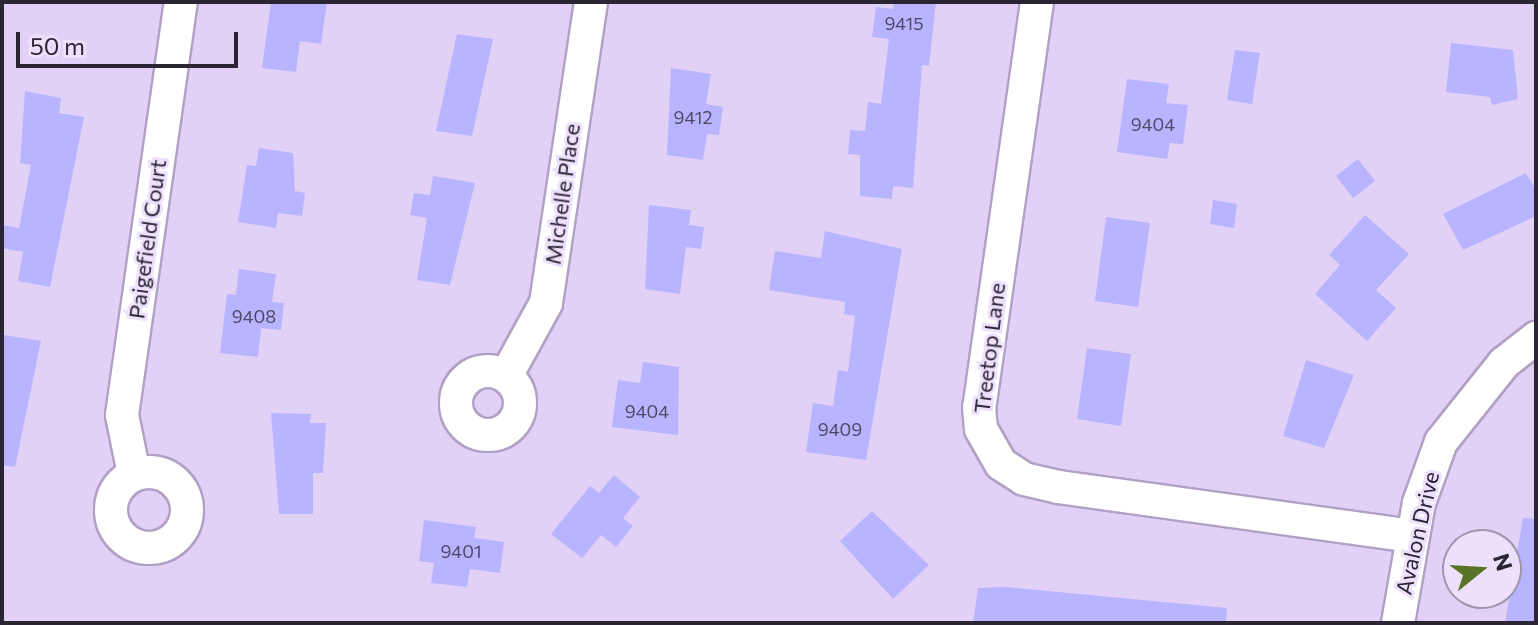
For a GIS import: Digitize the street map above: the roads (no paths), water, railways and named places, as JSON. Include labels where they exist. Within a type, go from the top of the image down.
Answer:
[{"type":"street","name":"Paigefield Court","points":[[134,474],[122,415],[181,2]]},
{"type":"street","name":"Michelle Place","points":[[506,376],[546,303],[591,2]]},
{"type":"street","name":"Treetop Lane","points":[[1037,2],[979,407],[981,429],[1001,464],[1059,487],[1412,536]]},
{"type":"street","name":"Avalon Drive","points":[[1398,623],[1412,536],[1441,442],[1504,363],[1536,338]]}]
